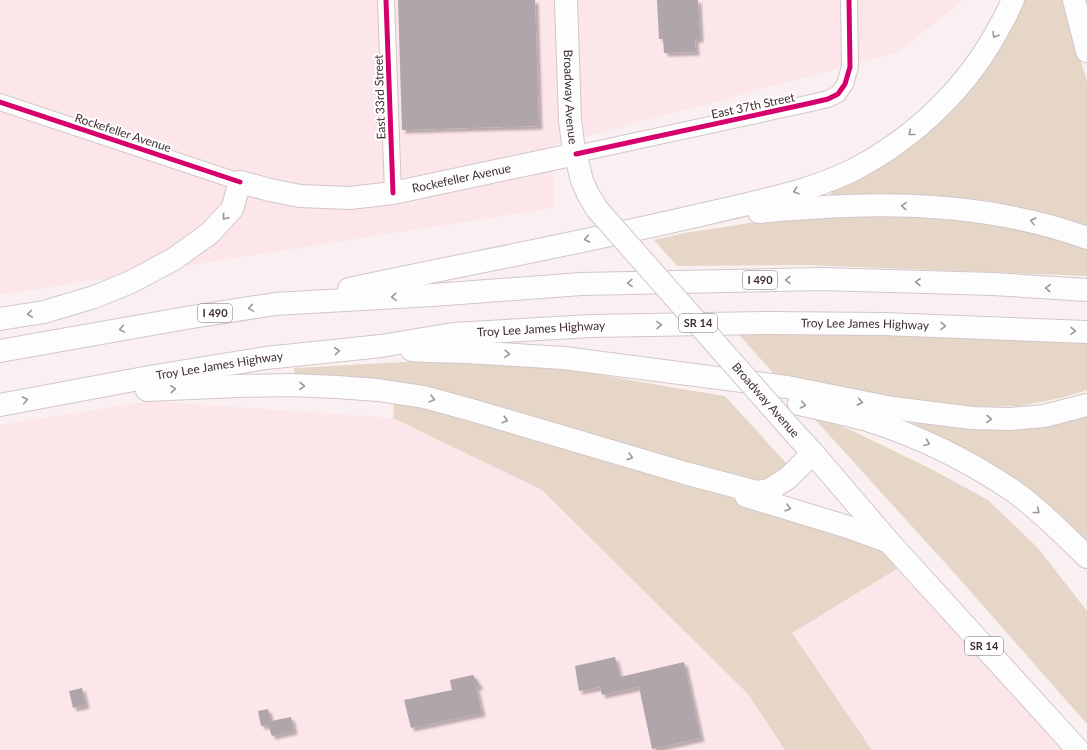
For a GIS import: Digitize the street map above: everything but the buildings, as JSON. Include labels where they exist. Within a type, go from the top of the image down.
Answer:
[{"type":"main road","name":"Broadway Avenue","points":[[566,0],[570,121],[582,180],[597,209],[813,453],[889,542],[1078,750]]},
{"type":"main road","points":[[275,304],[653,226],[779,197],[815,186],[854,170],[898,143],[944,104],[987,48],[1001,25],[1013,0]]},
{"type":"main road","points":[[1074,0],[1087,51]]},
{"type":"main road","name":"Rockefeller Avenue","points":[[240,182],[300,196],[350,198],[393,193],[576,154]]},
{"type":"main road","points":[[0,319],[44,312],[94,297],[131,282],[174,259],[210,233],[228,214],[232,209],[240,182]]},
{"type":"main road","points":[[653,226],[766,211],[836,206],[888,205],[934,207],[983,212],[1047,225],[1079,235]]},
{"type":"main road","name":"I 490","points":[[0,351],[275,304],[433,295],[581,284],[822,279],[993,284],[1087,290]]},
{"type":"main road","name":"Troy Lee James Highway","points":[[0,405],[155,376],[266,358],[381,346],[452,334],[591,326],[769,323],[884,324],[1087,332]]},
{"type":"main road","points":[[381,346],[428,352],[468,352],[564,358],[787,387],[892,408],[972,418],[1010,419],[1044,416],[1087,405]]},
{"type":"main road","points":[[656,370],[867,420],[936,446],[974,466],[1013,491],[1048,520],[1087,557]]},
{"type":"main road","points":[[50,395],[186,388],[296,385],[378,390],[424,397],[685,473],[756,492],[769,490],[788,478],[813,453]]},
{"type":"main road","points":[[685,473],[755,499],[848,527],[889,542]]},
{"type":"street","name":"East 33rd Street","points":[[386,0],[393,193]]},
{"type":"street","name":"East 37th Street","points":[[576,154],[811,103],[828,99],[838,94],[845,84],[850,67],[849,0]]},
{"type":"street","name":"Rockefeller Avenue","points":[[0,102],[240,182]]},
{"type":"shaded area","points":[[0,0],[963,0],[899,52],[554,145],[553,208],[0,295]]},
{"type":"shaded area","points":[[1021,0],[1062,0],[1087,81],[1087,227],[985,200],[831,197],[831,187],[962,96],[1002,45]]},
{"type":"shaded area","points":[[890,214],[988,222],[1050,235],[1087,247],[1087,276],[805,265],[677,266],[654,240],[685,233],[769,220]]},
{"type":"shaded area","points":[[732,327],[1087,337],[1087,390],[1065,397],[1021,406],[989,407],[945,405],[911,401],[775,375]]},
{"type":"shaded area","points":[[404,362],[473,363],[556,367],[725,396],[786,463],[783,472],[766,485],[576,432],[444,391],[403,383],[351,377],[294,374],[294,368]]},
{"type":"shaded area","points":[[395,393],[804,513],[908,562],[792,633],[872,750],[785,750],[748,694],[542,490],[393,418]]},
{"type":"shaded area","points":[[150,401],[393,418],[542,490],[748,694],[785,750],[0,750],[0,425]]},
{"type":"shaded area","points":[[810,414],[853,431],[931,469],[988,500],[1038,548],[1087,611],[1087,724],[957,576]]},
{"type":"shaded area","points":[[1087,416],[1087,540],[1049,507],[962,449],[909,421]]},
{"type":"shaded area","points":[[908,562],[1078,750],[872,750],[792,633]]},
{"type":"cycle path","points":[[386,0],[393,193]]},
{"type":"cycle path","points":[[576,154],[811,103],[828,99],[838,94],[845,84],[850,67],[849,0]]},
{"type":"cycle path","points":[[0,102],[240,182]]}]
